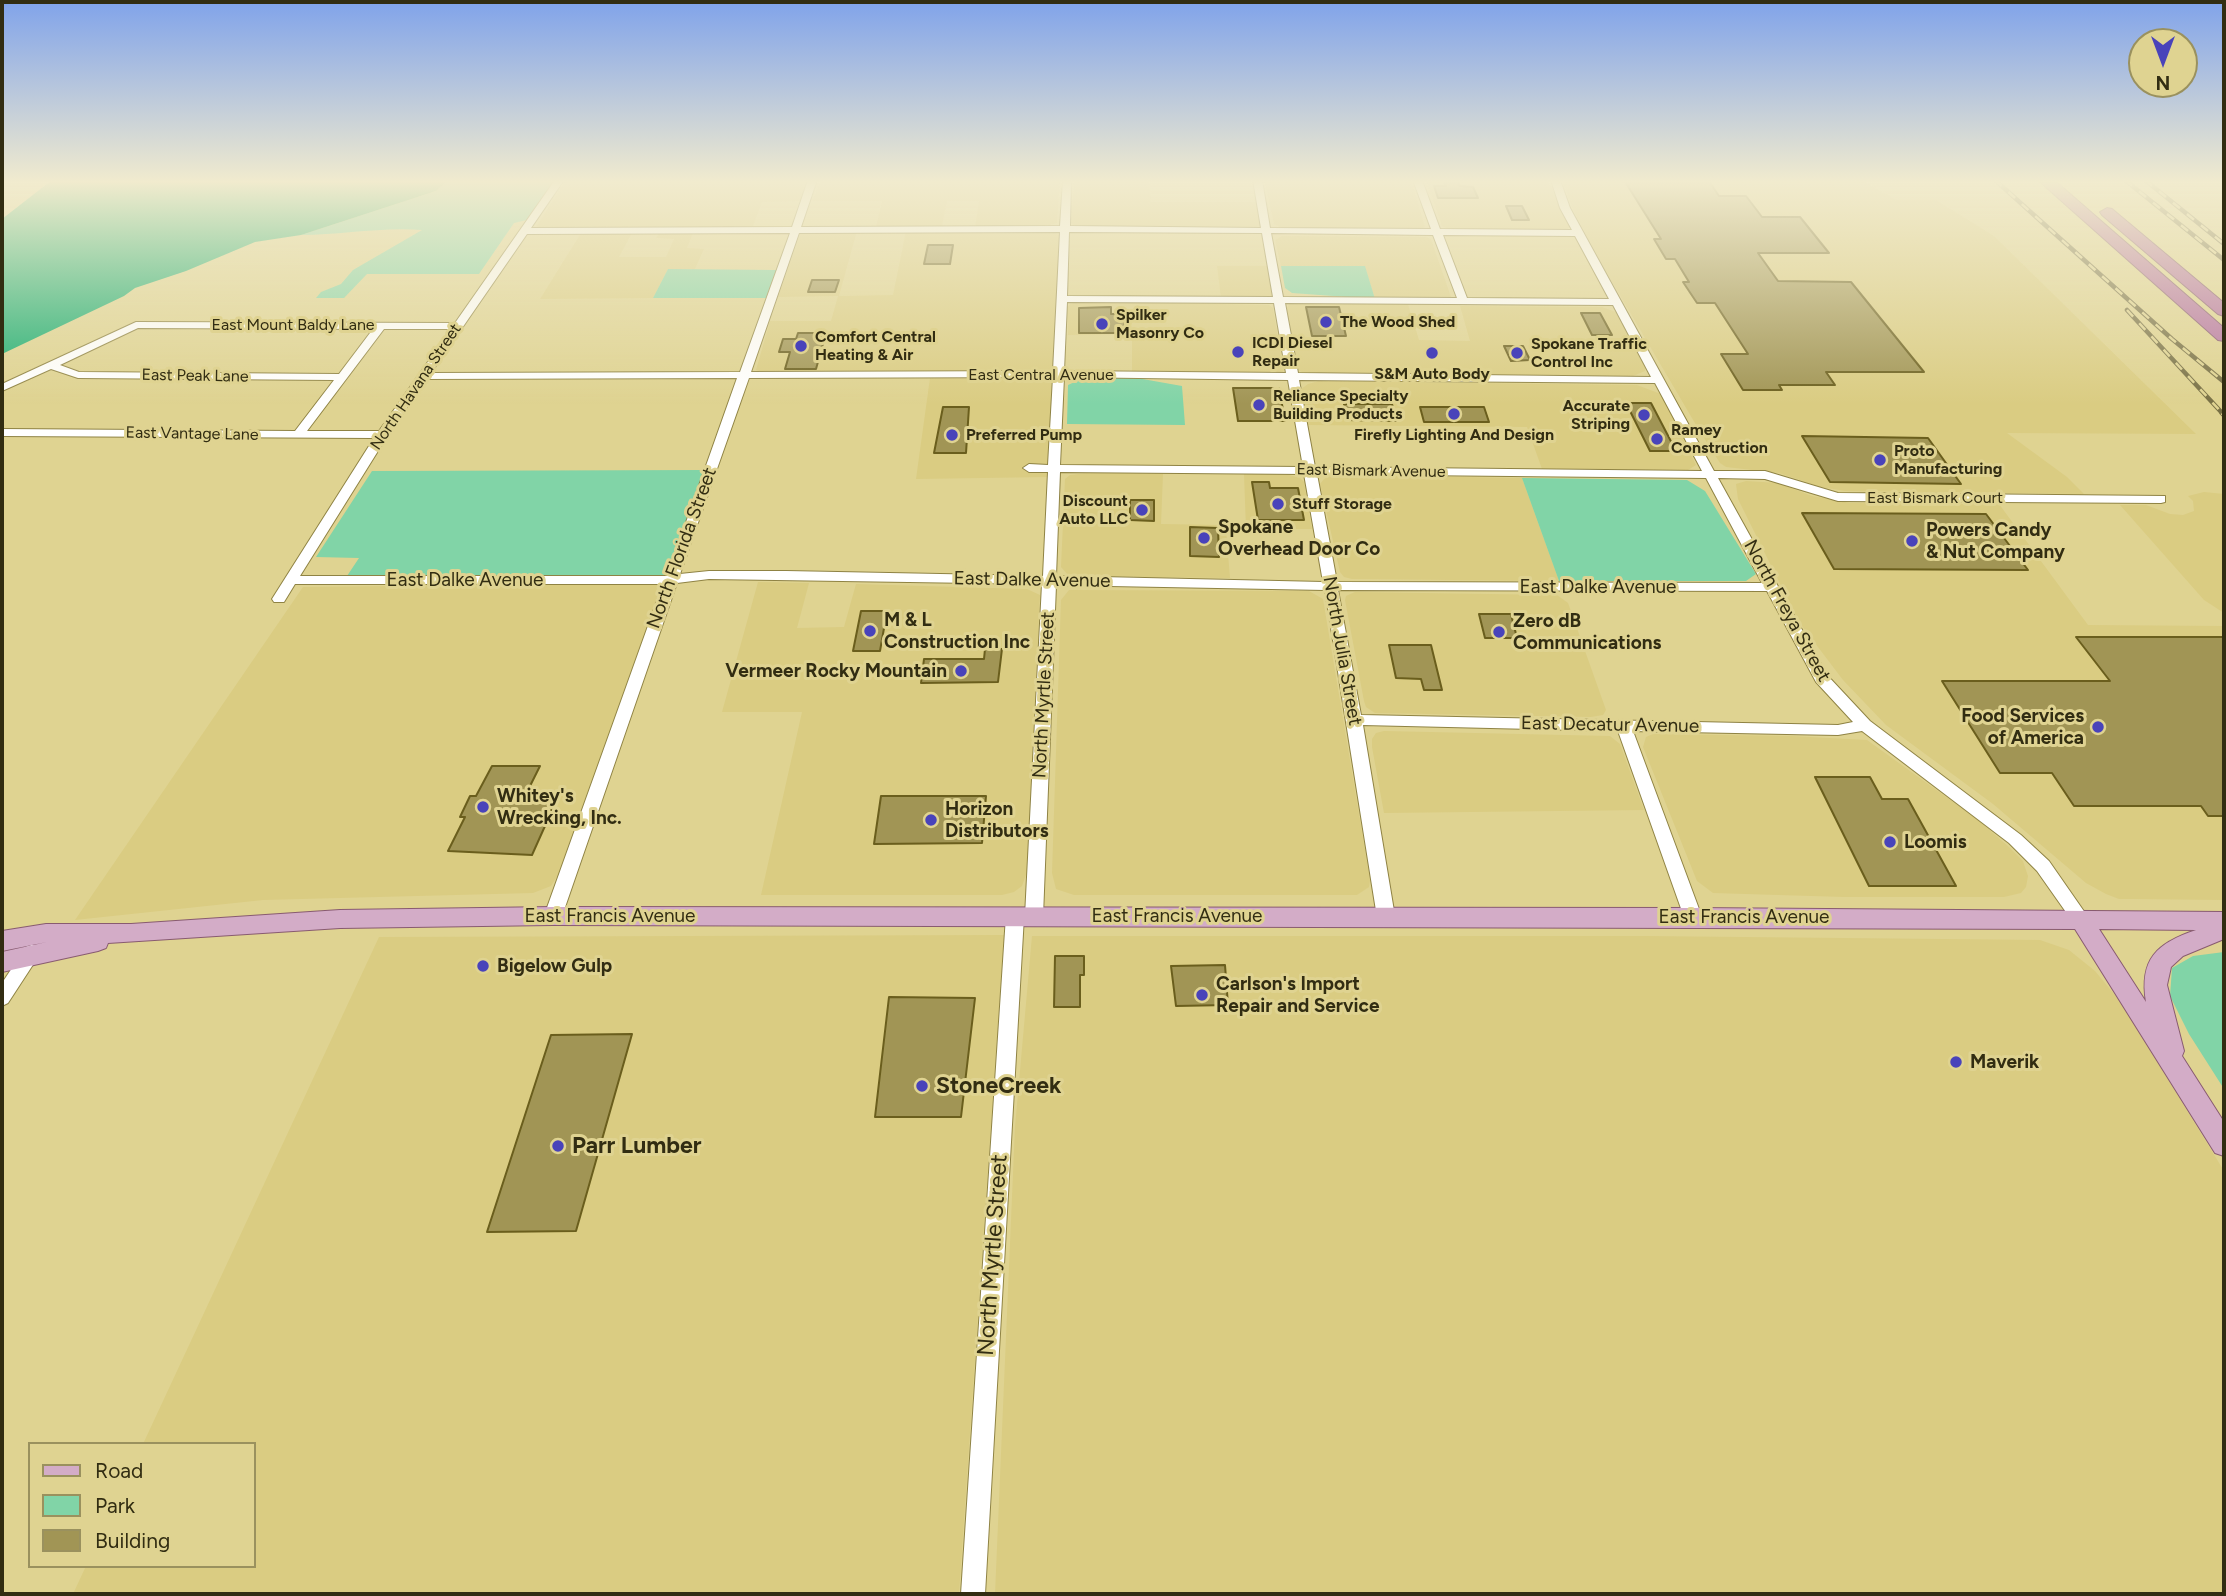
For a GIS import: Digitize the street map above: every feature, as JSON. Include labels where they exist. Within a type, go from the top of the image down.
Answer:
[{"type":"highway","points":[[2130,254],[2224,337]]},
{"type":"highway","points":[[2157,254],[2224,311]]},
{"type":"main road","name":"East Francis Avenue","points":[[131,934],[340,919],[553,916],[1693,916],[2224,921]]},
{"type":"main road","name":"North Freya Street","points":[[2081,920],[2224,1144]]},
{"type":"main road","points":[[2178,1070],[2159,1002],[2155,970],[2167,953],[2198,938],[2224,930]]},
{"type":"main road","points":[[2,941],[46,933],[131,934]]},
{"type":"main road","points":[[2,962],[131,934]]},
{"type":"street","name":"North Havana Street","points":[[279,599],[382,435],[507,254]]},
{"type":"street","name":"North Florida Street","points":[[553,916],[787,254]]},
{"type":"street","name":"North Myrtle Street","points":[[973,1594],[1050,581],[1064,254]]},
{"type":"street","name":"North Julia Street","points":[[1271,254],[1291,376],[1355,720],[1386,916]]},
{"type":"street","points":[[1445,254],[1463,301]]},
{"type":"street","name":"North Freya Street","points":[[1590,254],[1821,678],[1865,725],[2015,839],[2043,866],[2081,920]]},
{"type":"street","points":[[1062,299],[1618,302]]},
{"type":"street","name":"East Mount Baldy Lane","points":[[49,365],[128,327],[147,324],[457,326]]},
{"type":"street","points":[[298,435],[381,326]]},
{"type":"street","points":[[2,388],[49,365]]},
{"type":"street","name":"East Peak Lane","points":[[49,365],[78,374],[342,377]]},
{"type":"street","name":"East Central Avenue","points":[[422,376],[1060,374],[1660,380]]},
{"type":"street","name":"East Vantage Lane","points":[[2,432],[382,435]]},
{"type":"street","name":"East Bismark Avenue","points":[[1029,468],[1712,475]]},
{"type":"street","name":"East Bismark Court","points":[[1712,475],[1774,477],[1838,497],[2161,499]]},
{"type":"street","name":"East Dalke Avenue","points":[[292,580],[670,580],[709,575],[793,575],[1329,586],[1771,587]]},
{"type":"street","name":"East Decatur Avenue","points":[[1355,720],[1838,730],[1865,725]]},
{"type":"street","points":[[1624,726],[1693,916]]},
{"type":"street","points":[[2,998],[46,933]]},
{"type":"shaded area","points":[[568,254],[666,257],[667,254],[702,254],[695,269],[668,269],[653,298],[540,299]]},
{"type":"shaded area","points":[[793,254],[850,254],[839,296],[893,295],[901,254],[1059,254],[1056,368],[1047,372],[765,374],[756,370],[770,321],[831,321],[838,296],[778,297]]},
{"type":"shaded area","points":[[1278,254],[1436,254],[1451,297],[1375,299],[1365,267],[1281,266]]},
{"type":"shaded area","points":[[1597,254],[2013,254],[2196,434],[2007,433],[2067,477],[2084,494],[1845,491],[1821,487],[1779,473],[1726,467],[1720,463],[1699,430]]},
{"type":"shaded area","points":[[1217,266],[1269,266],[1272,296],[1221,298]]},
{"type":"shaded area","points":[[1080,301],[1269,305],[1273,308],[1284,371],[1280,374],[1132,372],[1132,334],[1068,335],[1067,308]]},
{"type":"shaded area","points":[[1290,303],[1408,304],[1419,340],[1470,341],[1460,306],[1602,307],[1616,312],[1646,366],[1645,371],[1633,376],[1304,374],[1296,368],[1286,309]]},
{"type":"shaded area","points":[[930,378],[1052,380],[1048,477],[916,479]]},
{"type":"shaded area","points":[[1319,381],[1637,385],[1661,394],[1696,465],[1688,470],[1542,469],[1527,427],[1308,425],[1301,389]]},
{"type":"shaded area","points":[[1096,472],[1163,474],[1161,524],[1220,525],[1221,529],[1226,529],[1230,578],[1069,576],[1061,567],[1065,479],[1070,475]]},
{"type":"shaded area","points":[[1244,474],[1289,475],[1300,478],[1304,482],[1312,529],[1246,529]]},
{"type":"shaded area","points":[[1332,475],[1522,478],[1559,581],[1344,577],[1340,572],[1320,484]]},
{"type":"shaded area","points":[[1746,481],[1778,483],[1812,496],[1850,503],[1999,504],[2088,625],[2224,626],[2224,900],[2119,899],[2106,894],[2086,883],[1993,804],[1886,725],[1843,680],[1799,622],[1738,499],[1736,484]]},
{"type":"shaded area","points":[[2204,492],[2224,494],[2224,613],[2204,600],[2120,505],[2146,505],[2170,514],[2183,515],[2194,511],[2193,501],[2188,496]]},
{"type":"shaded area","points":[[758,582],[809,583],[797,628],[844,627],[856,584],[1027,589],[1040,595],[1027,872],[1022,886],[1014,892],[1002,895],[761,895],[802,712],[722,712]]},
{"type":"shaded area","points":[[662,585],[558,875],[551,886],[533,893],[263,900],[75,920],[303,587]]},
{"type":"shaded area","points":[[1069,590],[1309,591],[1323,599],[1369,887],[1357,895],[1074,895],[1056,889],[1052,873],[1061,600]]},
{"type":"shaded area","points":[[1355,592],[1557,595],[1568,603],[1606,710],[1603,715],[1591,717],[1375,713],[1366,707],[1364,701],[1345,600],[1346,596]]},
{"type":"shaded area","points":[[1384,731],[1610,736],[1620,744],[1644,810],[1384,813],[1372,739],[1376,733]]},
{"type":"shaded area","points":[[1653,734],[1867,740],[1978,820],[2009,847],[2023,861],[2028,876],[2026,887],[2021,893],[2004,897],[1844,897],[1713,893],[1697,881],[1643,747],[1646,737]]},
{"type":"shaded area","points":[[1004,935],[959,1594],[73,1594],[85,1568],[256,1568],[256,1442],[144,1442],[379,937]]},
{"type":"shaded area","points":[[1032,936],[1645,936],[2040,940],[2069,950],[2095,971],[2120,1001],[2224,1171],[2224,1594],[995,1594],[1015,1127]]},
{"type":"green space","points":[[2,254],[225,254],[135,288],[124,296],[2,354]]},
{"type":"green space","points":[[380,254],[492,254],[479,274],[367,274],[344,298],[316,298],[321,292],[341,284],[353,270]]},
{"type":"green space","points":[[1281,266],[1365,266],[1375,299],[1292,293],[1285,288]]},
{"type":"green space","points":[[668,269],[777,270],[767,298],[653,298]]},
{"type":"green space","points":[[1083,378],[1137,378],[1182,386],[1185,425],[1067,424],[1068,385]]},
{"type":"green space","points":[[706,470],[670,572],[664,576],[347,576],[359,558],[316,557],[372,471]]},
{"type":"green space","points":[[1522,478],[1687,480],[1705,491],[1756,574],[1746,581],[1559,581]]},
{"type":"green space","points":[[2224,952],[2224,1089],[2189,1034],[2170,996],[2172,968],[2193,956]]},
{"type":"building","points":[[926,254],[952,254],[950,264],[924,264]]},
{"type":"building","points":[[1663,254],[1759,254],[1778,281],[1851,282],[1924,372],[1826,372],[1835,385],[1779,385],[1782,390],[1743,390],[1721,354],[1748,354],[1715,303],[1697,303],[1683,282],[1689,282],[1675,259],[1666,259]]},
{"type":"building","points":[[812,280],[839,280],[835,292],[808,292]]},
{"type":"building","name":"Spilker Masonry Co","points":[[1111,307],[1111,314],[1124,314],[1125,333],[1079,333],[1079,308]]},
{"type":"building","name":"The Wood Shed","points":[[1306,307],[1339,307],[1346,336],[1312,336]]},
{"type":"building","points":[[1581,313],[1600,313],[1612,335],[1592,335]]},
{"type":"building","name":"Comfort Central Heating & Air","points":[[798,333],[826,333],[816,369],[785,369],[790,352],[779,352],[783,339],[796,339]]},
{"type":"building","name":"Spokane Traffic Control Inc","points":[[1504,346],[1523,346],[1530,360],[1511,361]]},
{"type":"building","name":"Reliance Specialty Building Products","points":[[1233,388],[1279,388],[1285,421],[1238,421]]},
{"type":"building","points":[[1626,403],[1651,403],[1676,451],[1650,451]]},
{"type":"building","points":[[1344,404],[1392,404],[1396,421],[1347,420]]},
{"type":"building","name":"Preferred Pump","points":[[943,407],[969,407],[966,453],[934,453]]},
{"type":"building","name":"Firefly Lighting And Design","points":[[1420,407],[1484,407],[1489,422],[1424,422]]},
{"type":"building","name":"Proto Manufacturing","points":[[1802,436],[1928,438],[1961,484],[1830,482]]},
{"type":"building","name":"Stuff Storage","points":[[1252,482],[1269,482],[1270,488],[1298,488],[1304,520],[1258,520]]},
{"type":"building","name":"Discount Auto LLC","points":[[1130,500],[1154,500],[1154,521],[1130,520]]},
{"type":"building","name":"Powers Candy & Nut Company","points":[[1802,513],[1986,514],[2028,570],[1834,569]]},
{"type":"building","name":"Spokane Overhead Door Co","points":[[1190,527],[1218,528],[1219,557],[1190,556]]},
{"type":"building","name":"M & L Construction Inc","points":[[861,611],[887,611],[880,651],[853,651]]},
{"type":"building","name":"Zero dB Communications","points":[[1479,614],[1511,614],[1517,638],[1485,638]]},
{"type":"building","name":"Food Services of America","points":[[2076,637],[2224,637],[2224,816],[2208,816],[2201,806],[2074,806],[2052,773],[2000,773],[1942,681],[2110,681]]},
{"type":"building","points":[[1389,645],[1431,645],[1442,690],[1424,690],[1421,679],[1396,678]]},
{"type":"building","name":"Vermeer Rocky Mountain","points":[[985,649],[1002,649],[998,682],[921,683],[924,659],[984,659]]},
{"type":"building","name":"Whitey's Wrecking, Inc.","points":[[492,766],[540,766],[525,796],[558,797],[532,855],[448,851],[465,817],[460,817],[470,796],[476,796]]},
{"type":"building","name":"Loomis","points":[[1815,777],[1870,777],[1882,799],[1908,799],[1956,886],[1869,886]]},
{"type":"building","name":"Horizon Distributors","points":[[881,796],[986,796],[982,843],[874,844]]},
{"type":"building","points":[[1055,956],[1084,956],[1084,975],[1080,975],[1080,1007],[1054,1007]]},
{"type":"building","name":"Carlson's Import Repair and Service","points":[[1225,965],[1228,1005],[1176,1006],[1171,966]]},
{"type":"building","name":"StoneCreek","points":[[889,997],[975,998],[961,1117],[875,1117]]},
{"type":"building","name":"Parr Lumber","points":[[632,1034],[576,1231],[487,1232],[551,1035]]},
{"type":"railway","points":[[2078,254],[2224,382]]},
{"type":"railway","points":[[2217,254],[2224,260]]},
{"type":"railway","points":[[2127,310],[2223,414]]},
{"type":"place","name":"The Wood Shed","points":[[1326,322]]},
{"type":"place","name":"Spilker Masonry Co","points":[[1102,324]]},
{"type":"place","name":"Comfort Central Heating & Air","points":[[801,346]]},
{"type":"place","name":"ICDI Diesel Repair","points":[[1238,352]]},
{"type":"place","name":"S&M Auto Body","points":[[1432,353]]},
{"type":"place","name":"Spokane Traffic Control Inc","points":[[1517,353]]},
{"type":"place","name":"Reliance Specialty Building Products","points":[[1259,405]]},
{"type":"place","name":"Firefly Lighting And Design","points":[[1454,414]]},
{"type":"place","name":"Accurate Striping","points":[[1644,415]]},
{"type":"place","name":"Preferred Pump","points":[[952,435]]},
{"type":"place","name":"Ramey Construction","points":[[1657,439]]},
{"type":"place","name":"Proto Manufacturing","points":[[1880,460]]},
{"type":"place","name":"Stuff Storage","points":[[1278,504]]},
{"type":"place","name":"Discount Auto LLC","points":[[1142,510]]},
{"type":"place","name":"Spokane Overhead Door Co","points":[[1204,538]]},
{"type":"place","name":"Powers Candy & Nut Company","points":[[1912,541]]},
{"type":"place","name":"M & L Construction Inc","points":[[870,631]]},
{"type":"place","name":"Zero dB Communications","points":[[1499,632]]},
{"type":"place","name":"Vermeer Rocky Mountain","points":[[961,671]]},
{"type":"place","name":"Food Services of America","points":[[2098,727]]},
{"type":"place","name":"Whitey's Wrecking, Inc.","points":[[483,807]]},
{"type":"place","name":"Horizon Distributors","points":[[931,820]]},
{"type":"place","name":"Loomis","points":[[1890,842]]},
{"type":"place","name":"Bigelow Gulp","points":[[483,966]]},
{"type":"place","name":"Carlson's Import Repair and Service","points":[[1202,995]]},
{"type":"place","name":"Maverik","points":[[1956,1062]]},
{"type":"place","name":"StoneCreek","points":[[922,1086]]},
{"type":"place","name":"Parr Lumber","points":[[558,1146]]}]
